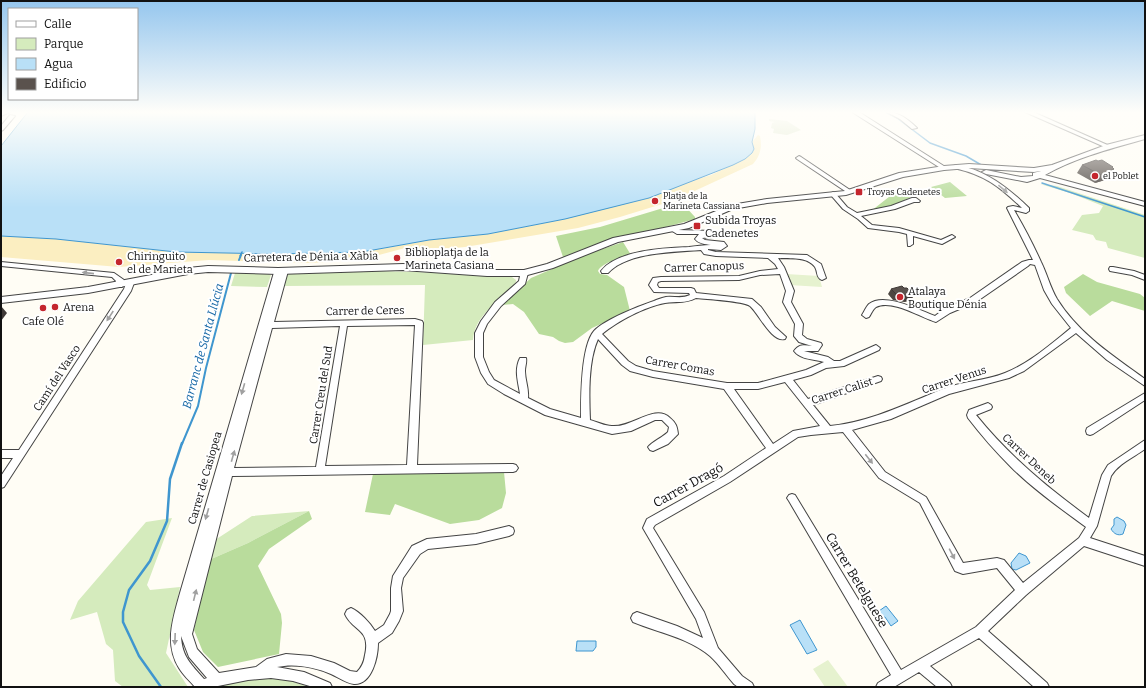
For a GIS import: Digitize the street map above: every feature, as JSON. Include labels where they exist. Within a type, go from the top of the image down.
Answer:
[{"type":"street","points":[[906,144],[944,168]]},
{"type":"street","points":[[1103,144],[1110,147]]},
{"type":"street","points":[[1012,169],[1036,170],[1053,167],[1120,144]]},
{"type":"street","points":[[799,158],[850,192]]},
{"type":"street","points":[[957,167],[971,170],[990,178],[1027,209],[1026,211],[1010,208],[1038,263],[1051,296],[1076,329],[1110,358],[1145,383]]},
{"type":"street","name":"Carretera de Dénia a Xàbia","points":[[957,167],[1068,185]]},
{"type":"street","points":[[1039,176],[1053,167]]},
{"type":"street","name":"Carretera de Dénia a Xàbia","points":[[1,300],[88,290],[202,269],[281,271],[402,267],[487,273],[524,273],[550,266],[611,242],[697,222],[731,207],[756,202],[850,192],[902,175],[944,168],[1012,169]]},
{"type":"street","points":[[1012,169],[1022,177]]},
{"type":"street","name":"Carretera de Dénia a Xàbia","points":[[1022,177],[1039,176],[1068,185],[1145,204]]},
{"type":"street","points":[[833,194],[845,208],[870,227],[899,230],[942,242],[952,237]]},
{"type":"street","points":[[856,215],[893,208],[914,199],[917,201]]},
{"type":"street","points":[[605,271],[611,265],[634,257],[668,251],[708,247],[721,248],[724,246],[721,243],[703,242],[698,240],[700,236],[712,234],[709,231],[678,232],[672,229]]},
{"type":"street","points":[[910,234],[910,244]]},
{"type":"street","points":[[703,248],[706,252],[716,254],[807,257],[818,266],[822,278]]},
{"type":"street","points":[[769,256],[775,259],[782,271],[790,291],[787,305],[799,324],[798,336],[804,341],[818,345],[815,349],[801,348],[798,351],[802,354],[827,360],[833,365]]},
{"type":"street","points":[[866,314],[872,306],[888,302],[936,319],[947,311],[973,300],[1025,264],[1030,262],[1038,263]]},
{"type":"street","points":[[1,264],[114,275],[120,280],[119,284]]},
{"type":"street","points":[[1113,269],[1134,273],[1145,278]]},
{"type":"street","name":"Carrer de Casiopea","points":[[201,686],[181,662],[174,640],[185,593],[224,472],[281,271]]},
{"type":"street","name":"Carrer Canopus","points":[[694,295],[690,290],[657,290],[654,288],[653,284],[656,280],[662,279],[739,278],[760,273],[782,271]]},
{"type":"street","points":[[524,273],[522,282],[498,304],[481,329],[478,342],[479,357],[488,379],[502,389],[553,413],[612,430],[631,427],[649,417],[664,417],[673,426],[673,434],[665,441],[653,447]]},
{"type":"street","name":"Camí del Vasco","points":[[1,484],[128,289],[130,283]]},
{"type":"street","name":"Carrer Canopus","points":[[597,333],[611,324],[648,306],[669,300],[689,299],[694,295],[749,301],[754,305],[772,331],[782,337]]},
{"type":"street","name":"Carrer Creu del Sud","points":[[320,470],[344,323]]},
{"type":"street","name":"Carrer de Ceres","points":[[266,325],[419,323],[412,468]]},
{"type":"street","name":"Carrer Venus","points":[[827,429],[845,428],[888,416],[947,392],[1006,376],[1021,369],[1076,329]]},
{"type":"street","points":[[586,422],[586,395],[589,363],[592,342],[597,333]]},
{"type":"street","name":"Carrer Comas","points":[[597,333],[625,363],[633,368],[653,374],[727,386],[758,386],[788,378]]},
{"type":"street","points":[[788,378],[808,373],[825,365],[841,364],[876,348]]},
{"type":"street","points":[[523,360],[520,371],[521,383],[525,394],[523,399]]},
{"type":"street","name":"Carrer Calist","points":[[788,378],[827,429]]},
{"type":"street","name":"Carrer Calist","points":[[807,403],[878,379]]},
{"type":"street","name":"Carrer Comas","points":[[727,386],[772,449]]},
{"type":"street","points":[[1090,431],[1145,396]]},
{"type":"street","name":"Carrer Deneb","points":[[988,407],[972,413],[972,415],[989,438],[1028,477],[1092,526]]},
{"type":"street","points":[[845,428],[882,475],[923,500],[959,567],[964,569],[997,563],[1000,564],[1022,591]]},
{"type":"street","name":"Carrer Dragó","points":[[748,687],[738,680],[714,652],[700,616],[651,533],[649,524],[728,479],[796,434],[827,429]]},
{"type":"street","points":[[882,687],[898,676],[980,631],[1022,591],[1083,541],[1092,526],[1107,475],[1111,468],[1145,444]]},
{"type":"street","points":[[1,454],[21,454]]},
{"type":"street","points":[[224,472],[412,468],[513,468]]},
{"type":"street","name":"Carrer de Casiopea","points":[[216,679],[193,653],[188,643],[186,634],[224,472]]},
{"type":"street","name":"Carrer Betelguese","points":[[792,498],[898,676]]},
{"type":"street","points":[[372,640],[388,629],[395,617],[397,611],[396,588],[398,576],[416,550],[427,544],[476,539],[508,531]]},
{"type":"street","points":[[1083,541],[1145,561]]},
{"type":"street","points":[[258,673],[269,664],[287,660],[302,660],[326,667],[354,678],[360,676],[368,668],[372,640],[370,634],[351,614]]},
{"type":"street","points":[[637,618],[670,627],[694,639],[714,652]]},
{"type":"street","points":[[980,631],[1043,687]]},
{"type":"street","points":[[920,665],[946,687]]},
{"type":"street","points":[[201,686],[216,679],[258,673],[282,672],[313,680],[326,687]]},
{"type":"green space","points":[[950,182],[967,196],[945,198],[931,187]]},
{"type":"green space","points":[[1040,184],[1057,186],[1145,215],[1145,258],[1108,248],[1106,242],[1096,240],[1093,235],[1072,230],[1082,215],[1099,213],[1103,206],[1070,193]]},
{"type":"green space","points":[[902,189],[915,195],[889,208],[871,211],[894,193]]},
{"type":"green space","points":[[682,203],[695,217],[695,219],[609,240],[563,257],[556,236],[600,227]]},
{"type":"green space","points":[[623,242],[631,255],[608,263],[598,271],[600,274],[607,275],[624,287],[630,311],[592,328],[573,342],[565,343],[553,337],[539,334],[524,312],[513,304],[502,305],[531,278],[585,255]]},
{"type":"green space","points":[[377,271],[512,277],[516,280],[516,282],[484,315],[475,331],[473,340],[423,345],[425,285],[284,286],[287,275],[289,274]]},
{"type":"green space","points":[[235,273],[271,275],[267,287],[231,286]]},
{"type":"green space","points":[[786,274],[819,276],[822,287],[789,285]]},
{"type":"green space","points":[[1083,274],[1097,282],[1140,294],[1145,298],[1145,311],[1112,301],[1090,316],[1066,293],[1064,287]]},
{"type":"green space","points":[[504,472],[506,493],[502,508],[479,520],[450,524],[395,504],[390,515],[365,512],[373,474]]},
{"type":"green space","points":[[309,511],[248,543],[209,560],[215,540],[252,516]]},
{"type":"green space","points":[[309,511],[312,519],[269,549],[258,566],[281,614],[282,623],[279,654],[218,667],[203,652],[194,630],[209,560],[248,543]]},
{"type":"green space","points":[[172,518],[147,585],[150,590],[180,587],[166,653],[188,687],[123,687],[115,681],[113,650],[106,644],[97,612],[70,620],[78,601],[146,522]]},
{"type":"green space","points":[[828,660],[848,687],[825,687],[813,669]]},
{"type":"green space","points":[[268,677],[283,678],[309,687],[216,687],[239,681]]},
{"type":"sand","name":"Platja de la Marineta Cassiana","points":[[753,144],[761,144],[758,157],[753,164],[675,200],[578,228],[465,247],[443,249],[405,248],[364,259],[311,263],[209,260],[119,267],[1,257],[1,236],[56,239],[176,252],[324,253],[381,249],[429,240],[488,234],[565,219],[711,175],[745,159],[754,149]]},
{"type":"water","points":[[3,144],[753,144],[754,149],[745,159],[733,165],[649,198],[565,219],[488,234],[429,240],[362,252],[276,254],[176,252],[56,239],[1,236],[1,146]]},
{"type":"water","points":[[1117,517],[1124,521],[1126,525],[1123,534],[1121,535],[1116,534],[1111,529],[1114,525],[1114,519]]},
{"type":"water","points":[[1019,553],[1026,556],[1030,563],[1016,570],[1012,569],[1011,563]]},
{"type":"water","points":[[886,606],[898,621],[891,626],[885,617],[881,617],[879,614],[879,611]]},
{"type":"water","points":[[800,620],[817,650],[807,654],[790,625]]},
{"type":"water","points":[[577,641],[596,641],[596,647],[593,651],[576,651]]},
{"type":"building","points":[[1096,160],[1102,160],[1114,169],[1109,171],[1111,172],[1101,175],[1082,165]]},
{"type":"building","points":[[902,286],[907,288],[914,295],[907,297],[896,294],[891,289]]},
{"type":"waterway","points":[[933,144],[966,156],[983,166]]},
{"type":"waterway","points":[[1042,183],[1145,217]]},
{"type":"waterway","name":"Barranc de Santa Llúcia","points":[[240,256],[242,252]]},
{"type":"waterway","name":"Barranc de Santa Llúcia","points":[[239,260],[241,255]]},
{"type":"waterway","name":"Barranc de Santa Llúcia","points":[[182,444],[198,406],[206,368],[231,273]]},
{"type":"waterway","name":"Barranc de Santa Llúcia","points":[[161,687],[139,656],[123,622],[123,612],[129,590],[150,561],[167,521],[170,479],[182,443]]},
{"type":"place","name":"el Poblet","points":[[1095,176]]},
{"type":"place","name":"Troyas Cadenetes","points":[[859,192]]},
{"type":"place","name":"Platja de la Marineta Cassiana","points":[[655,201]]},
{"type":"place","name":"Subida Troyas Cadenetes","points":[[697,226]]},
{"type":"place","name":"Biblioplatja de la Marineta Casiana","points":[[397,258]]},
{"type":"place","name":"Chiringuito el de Marieta","points":[[119,262]]},
{"type":"place","name":"Atalaya Boutique Dénia","points":[[900,297]]},
{"type":"place","name":"Arena","points":[[55,307]]},
{"type":"place","name":"Cafe Olé","points":[[43,308]]}]
